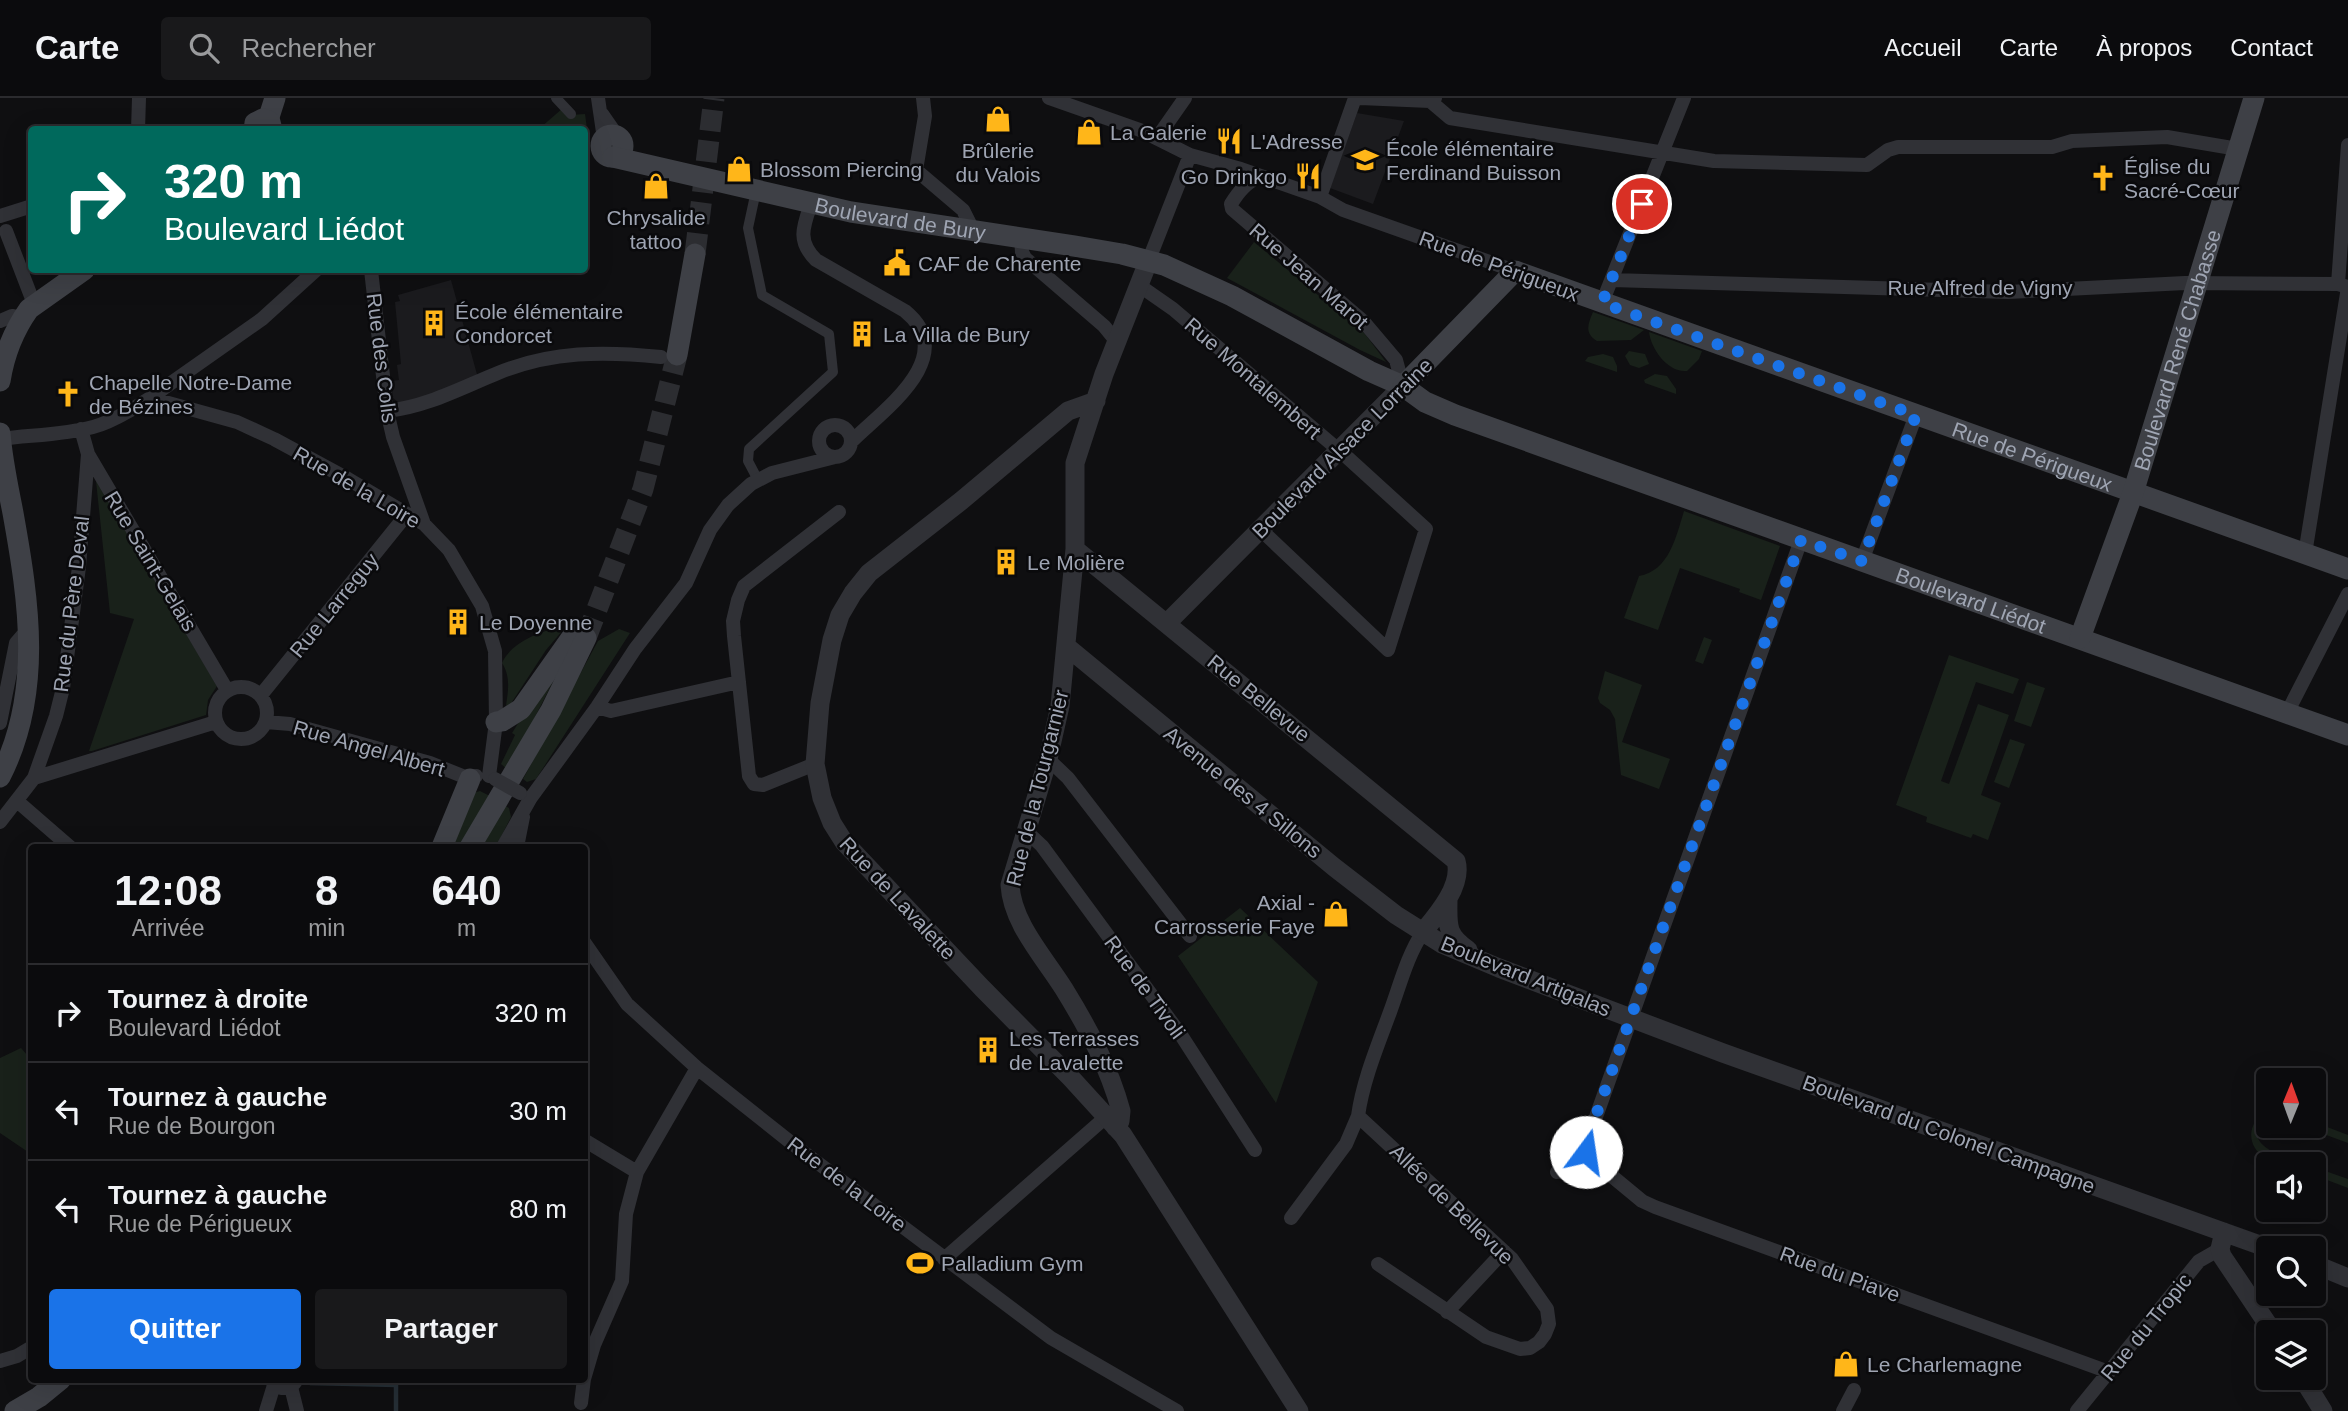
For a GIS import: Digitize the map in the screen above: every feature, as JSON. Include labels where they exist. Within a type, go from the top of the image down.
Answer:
[{"type":"main road","points":[[264,126],[275,98]]},
{"type":"main road","name":"Boulevard René Chabasse","points":[[2080,638],[2133,493],[2254,98]]},
{"type":"main road","name":"Boulevard de Bury","points":[[604,147],[654,167],[811,204],[1122,254],[1164,265],[1192,276],[1369,371],[1403,386]]},
{"type":"main road","points":[[669,356],[695,254]]},
{"type":"main road","name":"Boulevard Alsace Lorraine","points":[[1403,386],[1515,271]]},
{"type":"main road","name":"Rue de Périgueux","points":[[1515,271],[2348,569]]},
{"type":"main road","points":[[0,381],[8,351],[29,311],[80,273]]},
{"type":"main road","name":"Boulevard Liédot","points":[[1403,386],[1425,402],[1455,415],[2348,735]]},
{"type":"main road","points":[[0,433],[22,566],[29,634],[28,682],[14,744],[0,777]]},
{"type":"main road","points":[[472,844],[551,710],[580,636],[521,709],[496,722]]},
{"type":"main road","points":[[444,844],[485,778]]},
{"type":"main road","points":[[0,1408],[42,1388],[62,1383]]},
{"type":"main road","points":[[15,1411],[42,1388]]},
{"type":"street","points":[[138,126],[139,98]]},
{"type":"street","points":[[556,98],[571,114]]},
{"type":"street","points":[[923,98],[925,116],[916,170],[963,210],[973,230]]},
{"type":"street","name":"Rue de Périgueux","points":[[1049,98],[1102,115],[1190,155],[1320,197],[1343,210],[1515,271]]},
{"type":"street","points":[[1157,138],[1185,98]]},
{"type":"street","points":[[1320,197],[1358,98],[1432,99],[1450,118],[1714,161],[1867,165],[1888,150],[1898,147],[2052,147],[2072,141],[2167,137],[2238,149]]},
{"type":"street","points":[[1602,303],[1684,98]]},
{"type":"street","points":[[599,104],[604,147]]},
{"type":"street","points":[[2305,554],[2344,286],[2348,145]]},
{"type":"street","points":[[1148,262],[1190,155]]},
{"type":"street","name":"Rue Jean Marot","points":[[1260,176],[1239,192],[1231,204],[1232,209],[1368,326],[1396,360],[1403,386]]},
{"type":"street","points":[[756,191],[748,228],[762,295],[829,334],[833,372],[749,449],[748,461],[758,480]]},
{"type":"street","points":[[510,844],[525,800],[597,707],[635,649],[686,583],[718,517],[738,495],[772,472],[846,452],[852,442],[917,377],[924,350],[921,330],[915,320],[905,311],[827,267],[807,252],[803,231],[811,204]]},
{"type":"street","points":[[0,216],[28,207]]},
{"type":"street","points":[[0,321],[29,311],[6,231]]},
{"type":"street","points":[[1021,238],[1025,258],[1104,326],[1117,342]]},
{"type":"street","name":"Rue de la Tourgarnier","points":[[1111,1122],[1120,1121],[1121,1111],[1100,1054],[1086,1025],[1012,902],[1012,875],[1048,759],[1060,706],[1075,549],[1075,463],[1104,374],[1148,262]]},
{"type":"street","points":[[0,439],[102,424],[142,402],[154,399],[164,388],[262,319],[313,273]]},
{"type":"street","name":"Rue des Colis","points":[[371,273],[387,411],[393,437],[424,524]]},
{"type":"street","name":"Rue Alfred de Vigny","points":[[1612,280],[2008,292],[2198,284],[2344,286]]},
{"type":"street","name":"Rue Montalembert","points":[[1140,286],[1173,309],[1426,529],[1388,650],[1261,530]]},
{"type":"street","points":[[387,411],[405,409],[448,395],[499,372],[549,357],[605,352],[669,356]]},
{"type":"street","points":[[1068,411],[1104,374]]},
{"type":"street","name":"Boulevard Alsace Lorraine","points":[[1167,623],[1403,386]]},
{"type":"street","name":"Rue de la Loire","points":[[154,399],[237,422],[348,479],[424,524],[449,550],[487,618],[495,651],[496,722],[485,778]]},
{"type":"street","name":"Rue de Lavalette","points":[[1096,401],[1068,411],[961,501],[869,573],[853,593],[840,615],[832,640],[820,703],[816,764],[822,798],[832,824],[844,842],[1111,1122]]},
{"type":"street","points":[[835,457],[826,454],[820,444],[820,438],[827,429],[833,426],[842,427],[883,410]]},
{"type":"street","points":[[1862,561],[1916,415]]},
{"type":"street","points":[[842,427],[849,433],[852,442]]},
{"type":"street","name":"Rue Saint-Gelais","points":[[81,429],[88,454],[228,690]]},
{"type":"street","points":[[796,466],[820,444]]},
{"type":"street","name":"Rue du Père Deval","points":[[0,822],[34,778],[56,716],[69,657],[88,454]]},
{"type":"street","points":[[816,764],[763,785],[754,784],[749,776],[733,621],[744,586],[839,512]]},
{"type":"street","name":"Rue Larreguy","points":[[261,695],[407,514]]},
{"type":"street","points":[[1557,1171],[1586,1152],[1586,1145],[1630,1018],[1801,540]]},
{"type":"street","name":"Rue Bellevue","points":[[1075,549],[1456,860],[1458,870],[1448,897]]},
{"type":"street","points":[[2287,713],[2348,594]]},
{"type":"street","points":[[0,723],[16,643],[22,636],[29,634]]},
{"type":"street","name":"Avenue des 4 Sillons","points":[[1066,646],[1396,915],[1423,932]]},
{"type":"street","points":[[597,707],[611,711],[739,682]]},
{"type":"street","points":[[245,687],[261,695],[267,708],[266,722],[255,736],[238,739],[222,731],[216,722],[215,709],[217,702],[228,690],[245,687]]},
{"type":"street","points":[[34,778],[216,722]]},
{"type":"street","name":"Rue Angel Albert","points":[[266,722],[290,724],[485,778],[525,800]]},
{"type":"street","points":[[1048,759],[1068,778],[1190,936]]},
{"type":"street","points":[[17,801],[67,844]]},
{"type":"street","name":"Rue de Tivoli","points":[[1026,831],[1042,846],[1173,1024],[1255,1150]]},
{"type":"street","points":[[1291,1218],[1346,1144],[1413,948],[1448,897]]},
{"type":"street","points":[[1448,897],[1448,926],[1451,935],[1485,962]]},
{"type":"street","name":"Boulevard Artigalas","points":[[1423,932],[1441,944],[1630,1018]]},
{"type":"street","name":"Rue de la Loire","points":[[588,948],[627,1004],[697,1068],[1051,1338],[1177,1411]]},
{"type":"street","name":"Boulevard du Colonel Campagne","points":[[1630,1018],[2222,1241],[2256,1246]]},
{"type":"street","points":[[588,1365],[622,1281],[626,1214],[637,1172],[697,1068]]},
{"type":"street","name":"Allée de Bellevue","points":[[1358,1115],[1504,1251],[1547,1309],[1549,1324],[1539,1342],[1530,1348],[1520,1349],[1486,1338],[1378,1264]]},
{"type":"street","points":[[944,1259],[1111,1122],[1139,1158],[1299,1411]]},
{"type":"street","points":[[588,1142],[637,1172]]},
{"type":"street","name":"Rue du Piave","points":[[1586,1152],[1642,1201],[1655,1207],[2109,1372]]},
{"type":"street","points":[[2222,1241],[2222,1256],[2265,1320]]},
{"type":"street","name":"Rue du Tropic","points":[[2077,1411],[2199,1261],[2222,1241]]},
{"type":"street","points":[[1447,1312],[1504,1251]]},
{"type":"street","points":[[2326,1269],[2348,1278]]},
{"type":"street","points":[[0,1361],[17,1356],[28,1349]]},
{"type":"street","points":[[581,1403],[584,1383]]},
{"type":"street","points":[[266,1411],[283,1384]]},
{"type":"street","points":[[277,1411],[283,1384]]},
{"type":"street","points":[[283,1384],[297,1411]]},
{"type":"street","points":[[1843,1411],[1854,1390]]},
{"type":"street","points":[[2310,1390],[2323,1411]]},
{"type":"shaded area","points":[[563,108],[570,115],[585,114],[587,126],[542,126]]},
{"type":"shaded area","name":"École élémentaire Ferdinand Buisson","points":[[1357,113],[1404,121],[1373,204],[1330,188]]},
{"type":"shaded area","points":[[1254,242],[1365,334],[1386,362],[1227,278]]},
{"type":"shaded area","points":[[451,280],[478,378],[403,406],[393,398],[391,381],[399,380],[397,365],[401,364],[395,302],[400,301],[398,295]]},
{"type":"shaded area","points":[[1593,312],[1644,330],[1631,340],[1597,341],[1589,331]]},
{"type":"shaded area","points":[[1649,332],[1702,351],[1699,359],[1687,371],[1673,368],[1657,352]]},
{"type":"shaded area","points":[[1629,351],[1645,354],[1649,364],[1639,368],[1630,365],[1625,356]]},
{"type":"shaded area","points":[[1603,354],[1613,357],[1617,372],[1585,361],[1588,357]]},
{"type":"shaded area","points":[[1655,374],[1667,376],[1676,389],[1676,394],[1645,383],[1644,380]]},
{"type":"shaded area","points":[[96,481],[217,686],[208,700],[206,715],[89,751],[134,619],[110,613]]},
{"type":"shaded area","points":[[1684,511],[1780,546],[1761,600],[1739,592],[1740,589],[1680,568],[1658,630],[1624,618],[1639,576],[1649,573],[1664,560],[1674,542]]},
{"type":"shaded area","points":[[559,628],[563,630],[546,650],[510,705],[506,706],[508,679],[502,663],[506,656],[526,639]]},
{"type":"shaded area","points":[[619,629],[630,633],[536,779],[527,782],[523,779],[598,641]]},
{"type":"shaded area","points":[[1704,637],[1712,640],[1703,664],[1695,661]]},
{"type":"shaded area","points":[[1949,655],[2019,679],[2013,694],[1976,682],[1941,781],[1949,784],[1978,704],[2009,715],[1981,795],[2001,803],[1988,840],[1973,834],[1971,838],[1926,822],[1927,817],[1896,805]]},
{"type":"shaded area","points":[[564,660],[508,770],[501,764],[515,735],[512,733],[539,690]]},
{"type":"shaded area","points":[[1605,671],[1642,685],[1622,742],[1670,759],[1659,789],[1621,775],[1615,719],[1598,698]]},
{"type":"shaded area","points":[[2027,682],[2045,688],[2031,727],[2014,721]]},
{"type":"shaded area","points":[[2010,739],[2025,744],[2009,788],[1994,782]]},
{"type":"shaded area","points":[[480,791],[490,796],[463,844],[448,844],[470,794]]},
{"type":"shaded area","points":[[504,805],[509,808],[511,817],[498,844],[482,844]]},
{"type":"shaded area","points":[[1240,908],[1318,982],[1276,1103],[1178,956]]},
{"type":"shaded area","points":[[21,1048],[28,1056],[28,1152],[0,1133],[0,1058]]},
{"type":"shaded area","points":[[2256,1121],[2256,1138],[2273,1152],[2258,1152],[2254,1147],[2251,1134]]},
{"type":"shaded area","points":[[2326,1127],[2348,1135],[2348,1143],[2326,1135]]},
{"type":"shaded area","points":[[2326,1171],[2348,1179],[2348,1188],[2326,1180]]},
{"type":"waterway","points":[[310,1383],[396,1385],[396,1411]]},
{"type":"tunnel","points":[[695,254],[714,98]]},
{"type":"tunnel","points":[[586,638],[643,489],[677,355]]},
{"type":"place","name":"Brûlerie du Valois","points":[[998,119]]},
{"type":"place","name":"La Galerie","points":[[1089,132]]},
{"type":"place","name":"L'Adresse","points":[[1229,141]]},
{"type":"place","name":"École élémentaire Ferdinand Buisson","points":[[1365,160]]},
{"type":"place","name":"Blossom Piercing","points":[[739,169]]},
{"type":"place","name":"Go Drinkgo","points":[[1308,176]]},
{"type":"place","name":"Église du Sacré-Cœur","points":[[2103,178]]},
{"type":"place","name":"Chrysalide tattoo","points":[[656,186]]},
{"type":"place","name":"CAF de Charente","points":[[897,263]]},
{"type":"place","name":"École élémentaire Condorcet","points":[[434,323]]},
{"type":"place","name":"La Villa de Bury","points":[[862,334]]},
{"type":"place","name":"Chapelle Notre-Dame de Bézines","points":[[68,394]]},
{"type":"place","name":"Le Molière","points":[[1006,562]]},
{"type":"place","name":"Le Doyenne","points":[[458,622]]},
{"type":"place","name":"Axial - Carrosserie Faye","points":[[1336,914]]},
{"type":"place","name":"Les Terrasses de Lavalette","points":[[988,1050]]},
{"type":"place","name":"Palladium Gym","points":[[920,1263]]},
{"type":"place","name":"Le Charlemagne","points":[[1846,1364]]},
{"type":"route","points":[[1586,1152],[1594,1121],[1801,540],[1862,561],[1916,415],[1602,303],[1642,204]]}]
